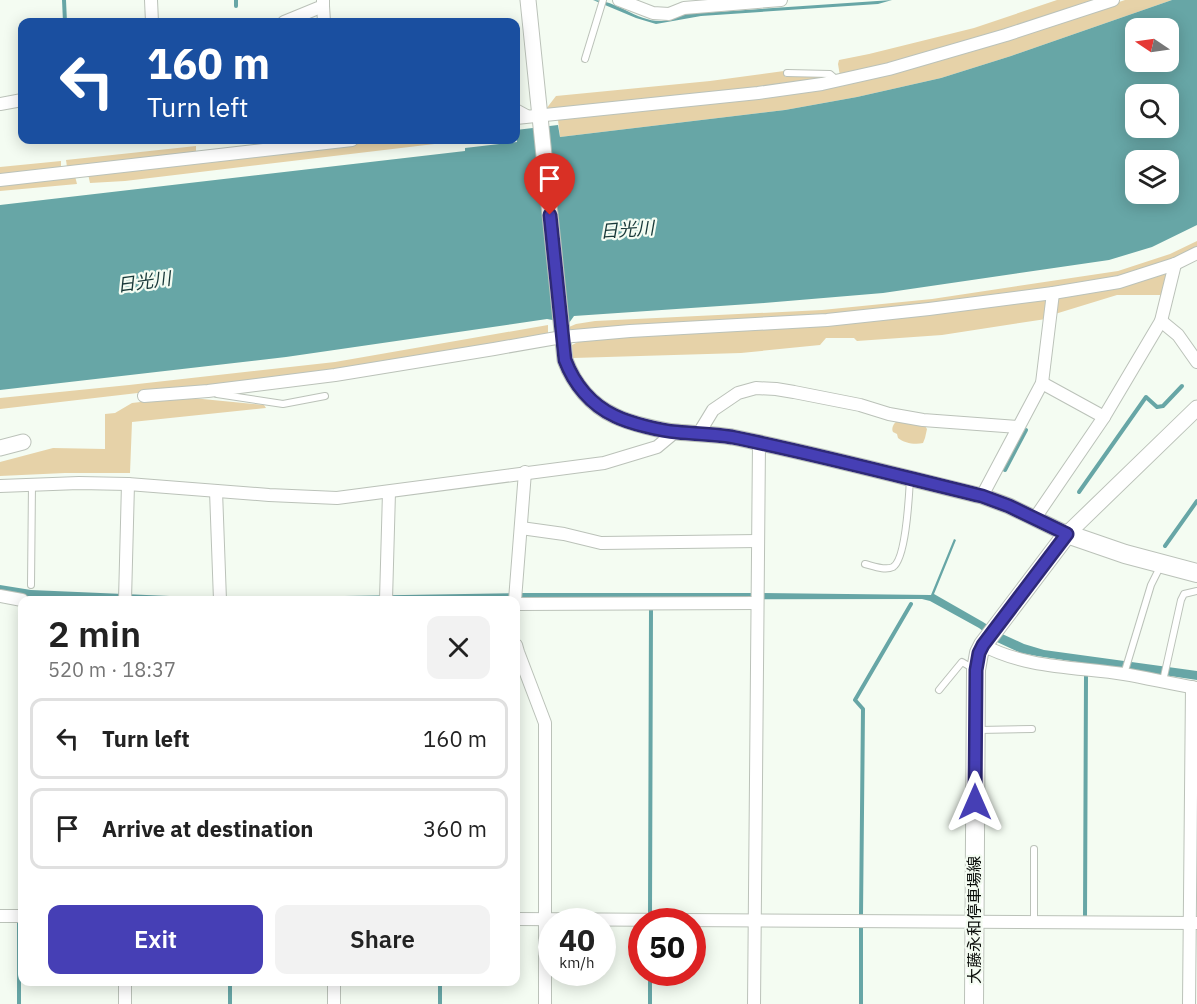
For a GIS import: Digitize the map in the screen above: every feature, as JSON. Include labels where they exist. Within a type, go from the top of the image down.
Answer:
[{"type":"main road","points":[[1067,534],[1125,554],[1197,573]]},
{"type":"main road","name":"大藤永和停車場線","points":[[974,1004],[975,730],[976,670],[979,653],[1067,534]]},
{"type":"street","points":[[151,0],[152,18]]},
{"type":"street","points":[[528,0],[537,118],[565,360],[570,374],[579,387],[590,400],[604,410],[628,421],[675,432],[714,434],[759,443],[982,496],[1009,506],[1067,534],[1197,408]]},
{"type":"street","points":[[619,0],[653,13],[669,14],[685,4],[781,0]]},
{"type":"street","points":[[520,118],[758,93],[838,81],[889,69],[996,38],[1113,0]]},
{"type":"street","points":[[292,18],[323,3],[324,18]]},
{"type":"street","points":[[0,104],[18,101]]},
{"type":"street","points":[[0,180],[317,144]]},
{"type":"street","points":[[144,396],[208,391],[335,375],[494,349],[562,334],[827,320],[1053,293],[1119,282],[1175,264],[1197,253]]},
{"type":"street","points":[[1035,518],[1104,417],[1161,321],[1175,264]]},
{"type":"street","points":[[982,496],[1042,383],[1053,293]]},
{"type":"street","points":[[1161,321],[1178,335],[1197,362]]},
{"type":"street","points":[[1042,383],[1104,417]]},
{"type":"street","points":[[699,433],[713,410],[738,393],[756,388],[805,394],[923,420],[1018,428]]},
{"type":"street","points":[[0,486],[128,484],[338,498],[604,463],[657,447],[675,432]]},
{"type":"street","points":[[0,448],[23,442]]},
{"type":"street","points":[[754,1004],[759,443]]},
{"type":"street","points":[[515,596],[525,472]]},
{"type":"street","points":[[125,596],[128,484]]},
{"type":"street","points":[[216,491],[219,596]]},
{"type":"street","points":[[386,596],[389,492]]},
{"type":"street","points":[[521,528],[564,534],[601,543],[758,542]]},
{"type":"street","points":[[0,596],[18,599]]},
{"type":"street","points":[[520,599],[757,598]]},
{"type":"street","points":[[989,637],[1008,656],[1034,662],[1164,679],[1194,687],[1193,923],[1189,1004]]},
{"type":"street","points":[[520,657],[545,723],[545,908]]},
{"type":"street","points":[[0,916],[18,916]]},
{"type":"street","points":[[520,919],[538,919]]},
{"type":"street","points":[[616,919],[1193,923]]},
{"type":"street","points":[[125,986],[125,1004]]},
{"type":"street","points":[[334,986],[334,1004]]},
{"type":"street","points":[[544,986],[544,1004]]},
{"type":"lane","points":[[585,59],[603,2]]},
{"type":"lane","points":[[787,73],[830,74],[838,81]]},
{"type":"lane","points":[[520,109],[537,118]]},
{"type":"lane","points":[[208,391],[283,404],[325,396]]},
{"type":"lane","points":[[865,564],[887,569],[899,561],[910,479]]},
{"type":"lane","points":[[31,585],[32,484]]},
{"type":"lane","points":[[1124,673],[1151,585],[1162,564]]},
{"type":"lane","points":[[1164,679],[1181,600],[1184,594],[1197,591]]},
{"type":"lane","points":[[939,690],[962,662],[976,670]]},
{"type":"lane","points":[[975,730],[1032,729]]},
{"type":"lane","points":[[1034,849],[1034,922]]},
{"type":"shaded area","points":[[1057,0],[1101,0],[1005,32],[840,76],[839,60],[974,28]]},
{"type":"shaded area","points":[[1125,0],[1172,0],[941,78],[857,97],[785,110],[560,137],[558,120],[757,97],[1008,39]]},
{"type":"shaded area","points":[[784,71],[785,77],[828,76],[830,79],[757,89],[546,109],[556,96],[710,81]]},
{"type":"shaded area","points":[[349,144],[435,144],[125,181],[90,183],[88,174]]},
{"type":"shaded area","points":[[196,146],[196,152],[67,167],[66,160]]},
{"type":"shaded area","points":[[61,161],[61,168],[0,175],[0,167]]},
{"type":"shaded area","points":[[75,176],[77,184],[0,191],[0,184]]},
{"type":"shaded area","points":[[1197,241],[1197,249],[1172,261],[1118,279],[828,317],[579,332],[569,329],[576,324],[595,321],[822,310],[932,299],[1118,271],[1170,254]]},
{"type":"shaded area","points":[[1167,271],[1169,273],[1164,295],[1117,295],[1055,314],[1058,296]]},
{"type":"shaded area","points":[[1048,298],[1046,319],[942,335],[857,341],[854,338],[826,338],[820,345],[741,353],[573,358],[572,345],[584,339]]},
{"type":"shaded area","points":[[548,325],[548,333],[525,339],[335,370],[0,409],[0,398],[335,362]]},
{"type":"shaded area","points":[[182,397],[264,405],[266,408],[132,422],[130,473],[0,476],[0,462],[53,448],[105,449],[105,414],[115,413],[132,403]]},
{"type":"shaded area","points":[[897,421],[925,426],[927,429],[923,443],[910,443],[898,438],[892,429]]},
{"type":"water","points":[[593,0],[610,3],[644,18],[662,21],[686,14],[892,0],[878,4],[701,16],[656,24]]},
{"type":"water","name":"日光川","points":[[1172,0],[1197,0],[1197,225],[1152,247],[1109,260],[883,293],[574,316],[569,323],[547,319],[286,357],[0,390],[0,205],[465,151],[465,148],[520,144],[520,130],[558,125],[560,137],[785,110],[941,78]]},
{"type":"water","points":[[954,539],[956,540],[934,594],[1000,633],[1044,650],[1197,671],[1197,680],[1021,653],[997,642],[979,628],[930,601],[922,599],[520,599],[520,596],[338,596],[520,593],[931,595]]},
{"type":"water","points":[[0,585],[31,590],[170,596],[23,596],[0,591]]},
{"type":"waterway","points":[[64,0],[65,18]]},
{"type":"waterway","points":[[236,0],[236,6]]},
{"type":"waterway","points":[[1079,492],[1146,397],[1157,407],[1163,406],[1182,386]]},
{"type":"waterway","points":[[1005,470],[1026,430]]},
{"type":"waterway","points":[[1165,546],[1197,501]]},
{"type":"waterway","points":[[861,916],[863,709],[855,700],[911,604]]},
{"type":"waterway","points":[[650,908],[651,608]]},
{"type":"waterway","points":[[1085,917],[1086,676]]},
{"type":"waterway","points":[[861,926],[861,1004]]},
{"type":"waterway","points":[[19,986],[19,1004]]},
{"type":"waterway","points":[[230,986],[230,1004]]},
{"type":"waterway","points":[[440,986],[440,1004]]},
{"type":"waterway","points":[[650,986],[650,1004]]},
{"type":"route","points":[[550,215],[565,360],[570,374],[579,387],[590,400],[604,410],[628,421],[675,432],[714,434],[759,443],[982,496],[1009,506],[1067,534],[979,653],[976,670],[975,802]]}]
